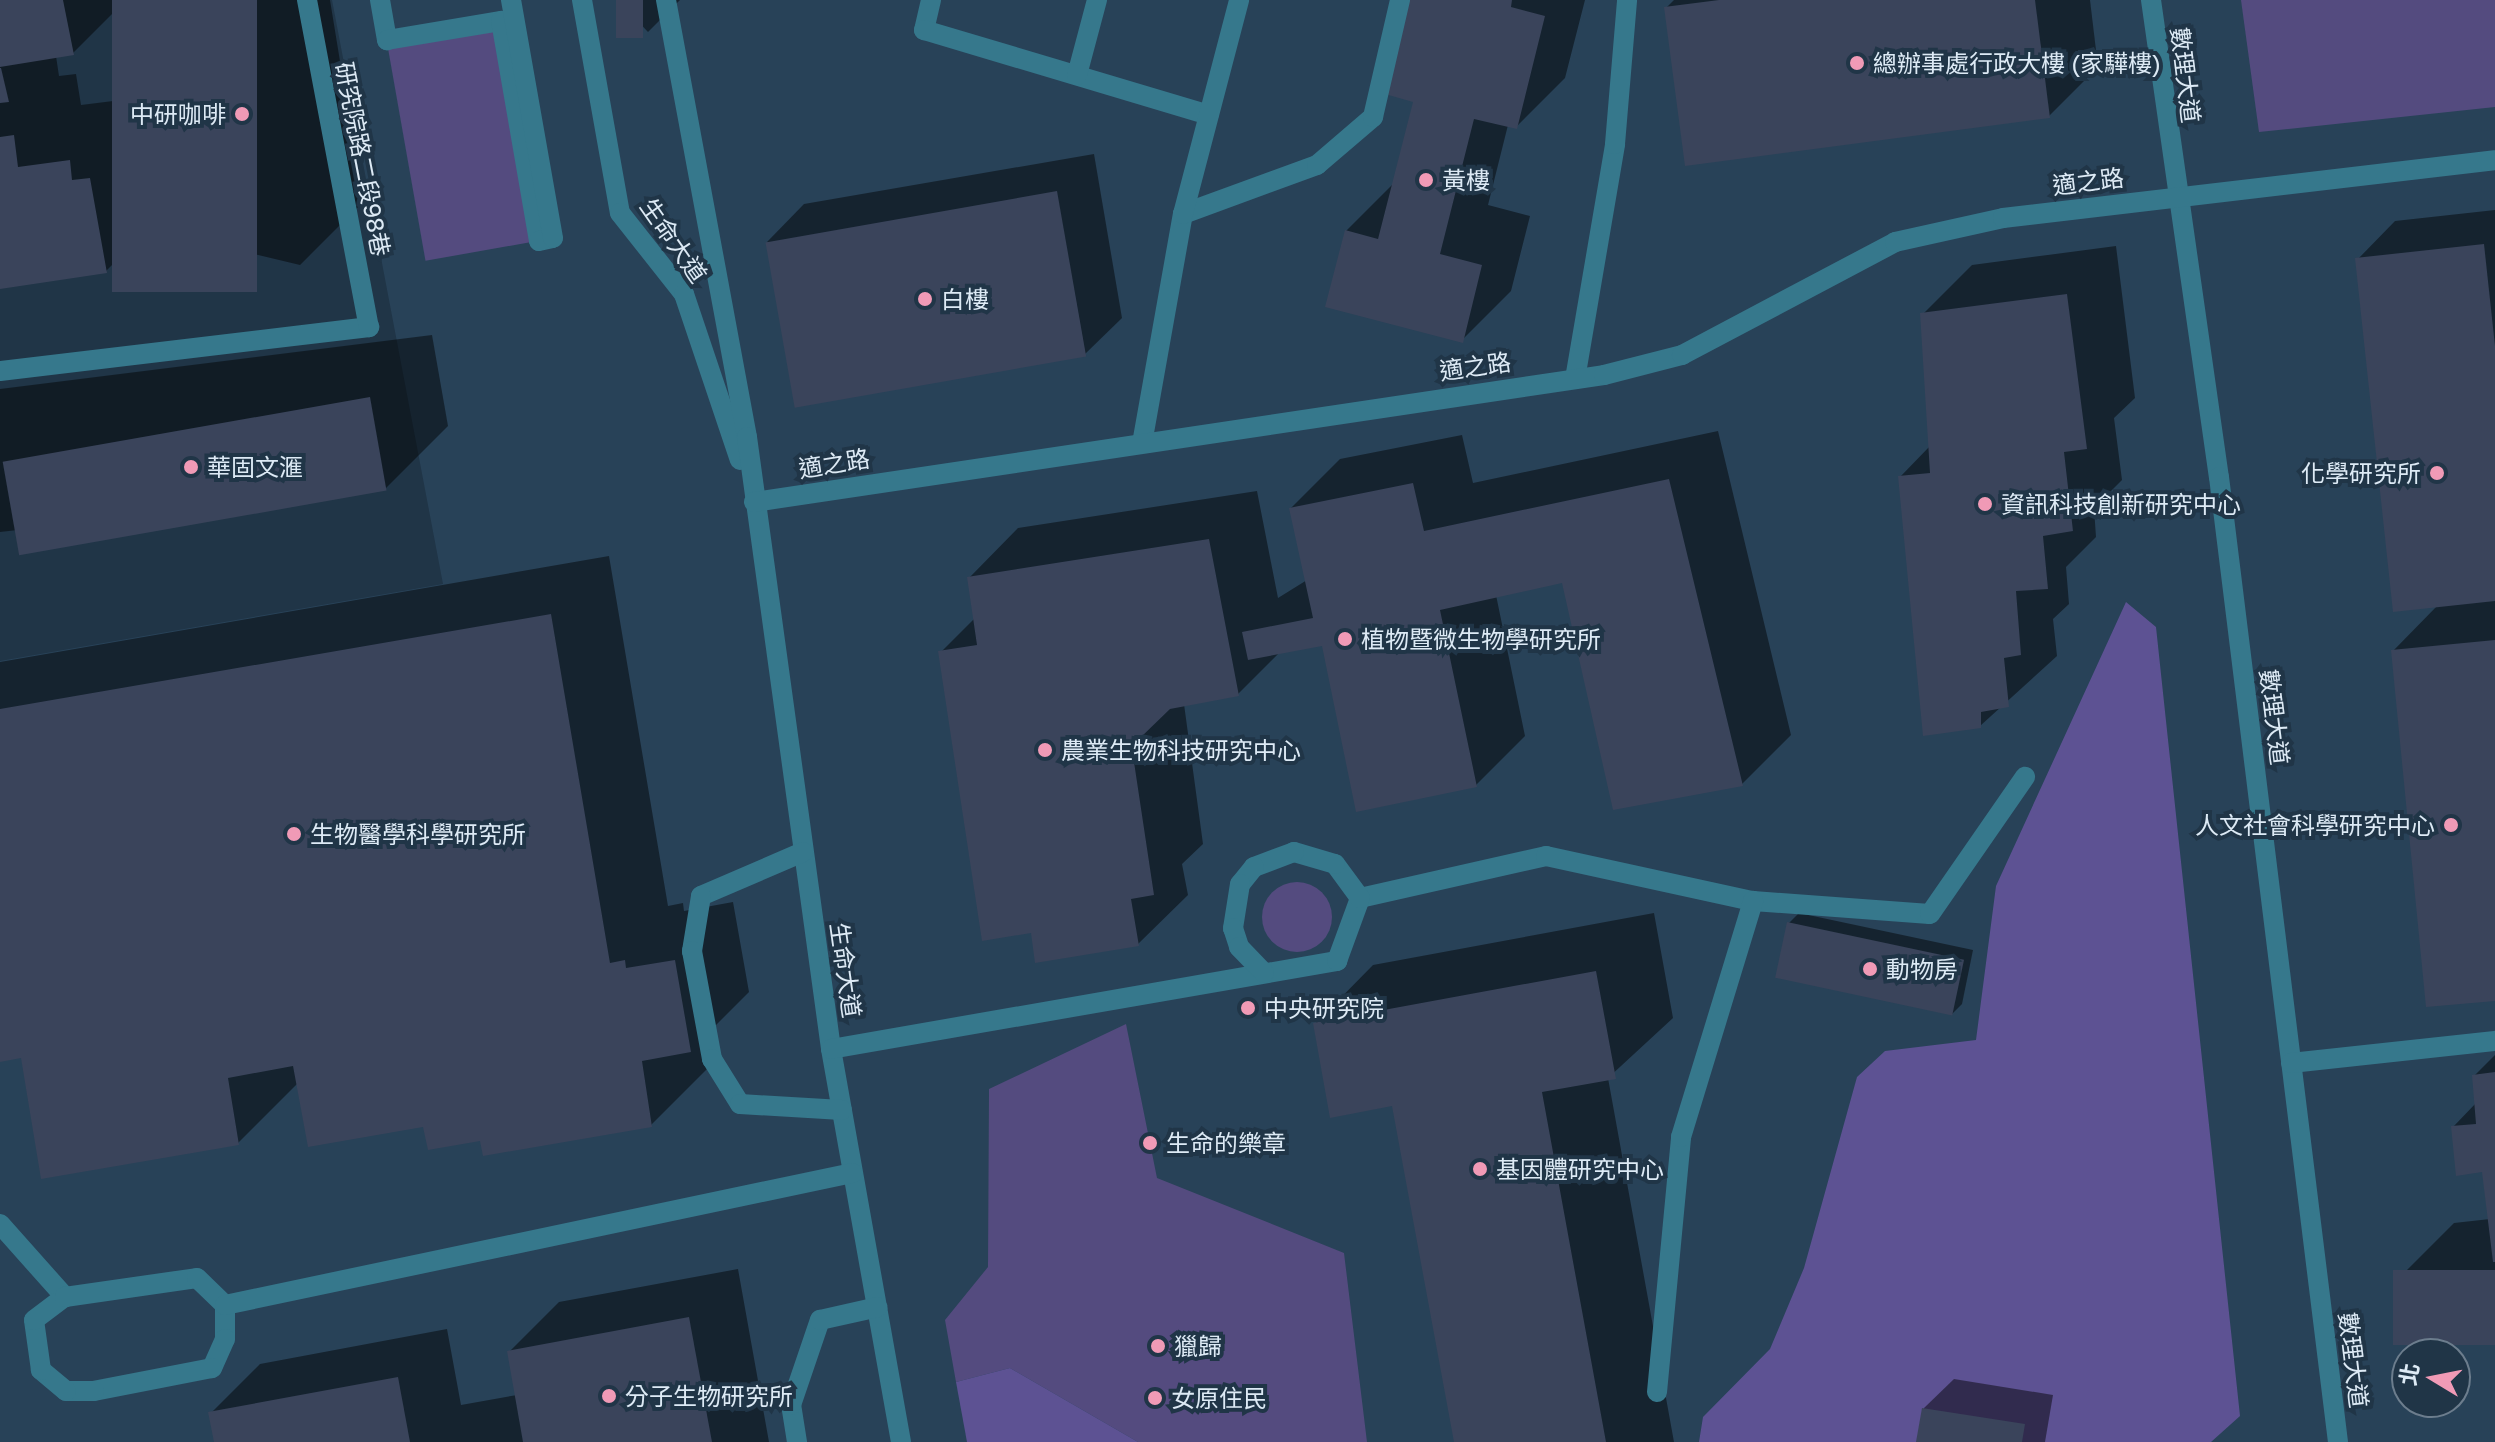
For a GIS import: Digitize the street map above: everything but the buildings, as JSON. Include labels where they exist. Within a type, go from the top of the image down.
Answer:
[{"type":"street","name":"研究院路二段98巷","points":[[0,371],[369,327],[307,0]]},
{"type":"street","points":[[380,0],[387,40],[501,21],[539,241],[553,238],[511,0]]},
{"type":"street","name":"生命大道","points":[[582,0],[620,213],[684,294],[754,502]]},
{"type":"street","name":"生命大道","points":[[666,0],[754,502],[831,1049],[901,1442]]},
{"type":"street","points":[[931,0],[924,30],[1209,115]]},
{"type":"street","points":[[1077,75],[1097,0]]},
{"type":"street","points":[[1143,438],[1183,214],[1239,0]]},
{"type":"street","points":[[1183,214],[1317,165],[1373,117],[1400,0]]},
{"type":"street","points":[[1575,379],[1615,144],[1627,0]]},
{"type":"street","name":"數理大道","points":[[2151,0],[2338,1442]]},
{"type":"street","name":"適之路","points":[[754,502],[1143,438],[1575,379],[1682,355],[1895,242],[2003,218],[2495,160]]},
{"type":"street","points":[[1360,898],[1546,856],[1753,901],[1930,914],[2025,777]]},
{"type":"street","points":[[803,852],[701,896],[692,951],[712,1059],[740,1104],[842,1110]]},
{"type":"street","points":[[831,1049],[1337,961],[1360,898],[1350,879],[1316,854],[1294,852],[1254,867],[1232,906],[1233,928],[1239,947],[1264,973]]},
{"type":"street","points":[[1657,1392],[1681,1137],[1753,901]]},
{"type":"street","points":[[2291,1063],[2495,1041]]},
{"type":"street","points":[[225,1305],[852,1173]]},
{"type":"street","points":[[0,1224],[65,1297]]},
{"type":"street","points":[[197,1278],[225,1305],[225,1339],[212,1368],[66,1391],[41,1370],[34,1320],[65,1297],[197,1278]]},
{"type":"street","points":[[797,1442],[791,1405],[820,1320],[878,1307]]},
{"type":"shaded area","name":"中央研究院","points":[[332,0],[2495,0],[2495,1442],[0,1442],[0,661],[443,584]]},
{"type":"shaded area","points":[[2241,0],[2495,0],[2495,107],[2259,132]]},
{"type":"shaded area","points":[[501,21],[540,241],[425,261],[387,41]]},
{"type":"shaded area","points":[[2126,602],[2156,627],[2240,1416],[2211,1442],[1699,1442],[1703,1417],[1770,1349],[1804,1268],[1857,1077],[1885,1051],[1976,1040],[1996,886]]},
{"type":"shaded area","points":[[1297,882],[1322,892],[1332,917],[1322,942],[1297,952],[1272,942],[1262,917],[1272,892]]},
{"type":"shaded area","points":[[1126,1024],[1157,1178],[1344,1253],[1367,1442],[1138,1442],[1010,1368],[956,1382],[945,1320],[988,1267],[989,1089]]},
{"type":"shaded area","points":[[1010,1368],[1138,1442],[967,1442],[956,1382]]},
{"type":"place","name":"總辦事處行政大樓 (家驊樓)","points":[[1857,63]]},
{"type":"place","name":"中研咖啡","points":[[242,114]]},
{"type":"place","name":"黃樓","points":[[1426,180]]},
{"type":"place","name":"白樓","points":[[925,299]]},
{"type":"place","name":"華固文滙","points":[[191,467]]},
{"type":"place","name":"化學研究所","points":[[2437,473]]},
{"type":"place","name":"資訊科技創新研究中心","points":[[1985,504]]},
{"type":"place","name":"植物暨微生物學研究所","points":[[1345,639]]},
{"type":"place","name":"農業生物科技研究中心","points":[[1045,750]]},
{"type":"place","name":"人文社會科學研究中心","points":[[2451,825]]},
{"type":"place","name":"生物醫學科學研究所","points":[[294,834]]},
{"type":"place","name":"動物房","points":[[1870,969]]},
{"type":"place","name":"中央研究院","points":[[1248,1008]]},
{"type":"place","name":"生命的樂章","points":[[1150,1143]]},
{"type":"place","name":"基因體研究中心","points":[[1480,1169]]},
{"type":"place","name":"獵歸","points":[[1158,1346]]},
{"type":"place","name":"分子生物研究所","points":[[609,1396]]},
{"type":"place","name":"女原住民","points":[[1155,1398]]}]
